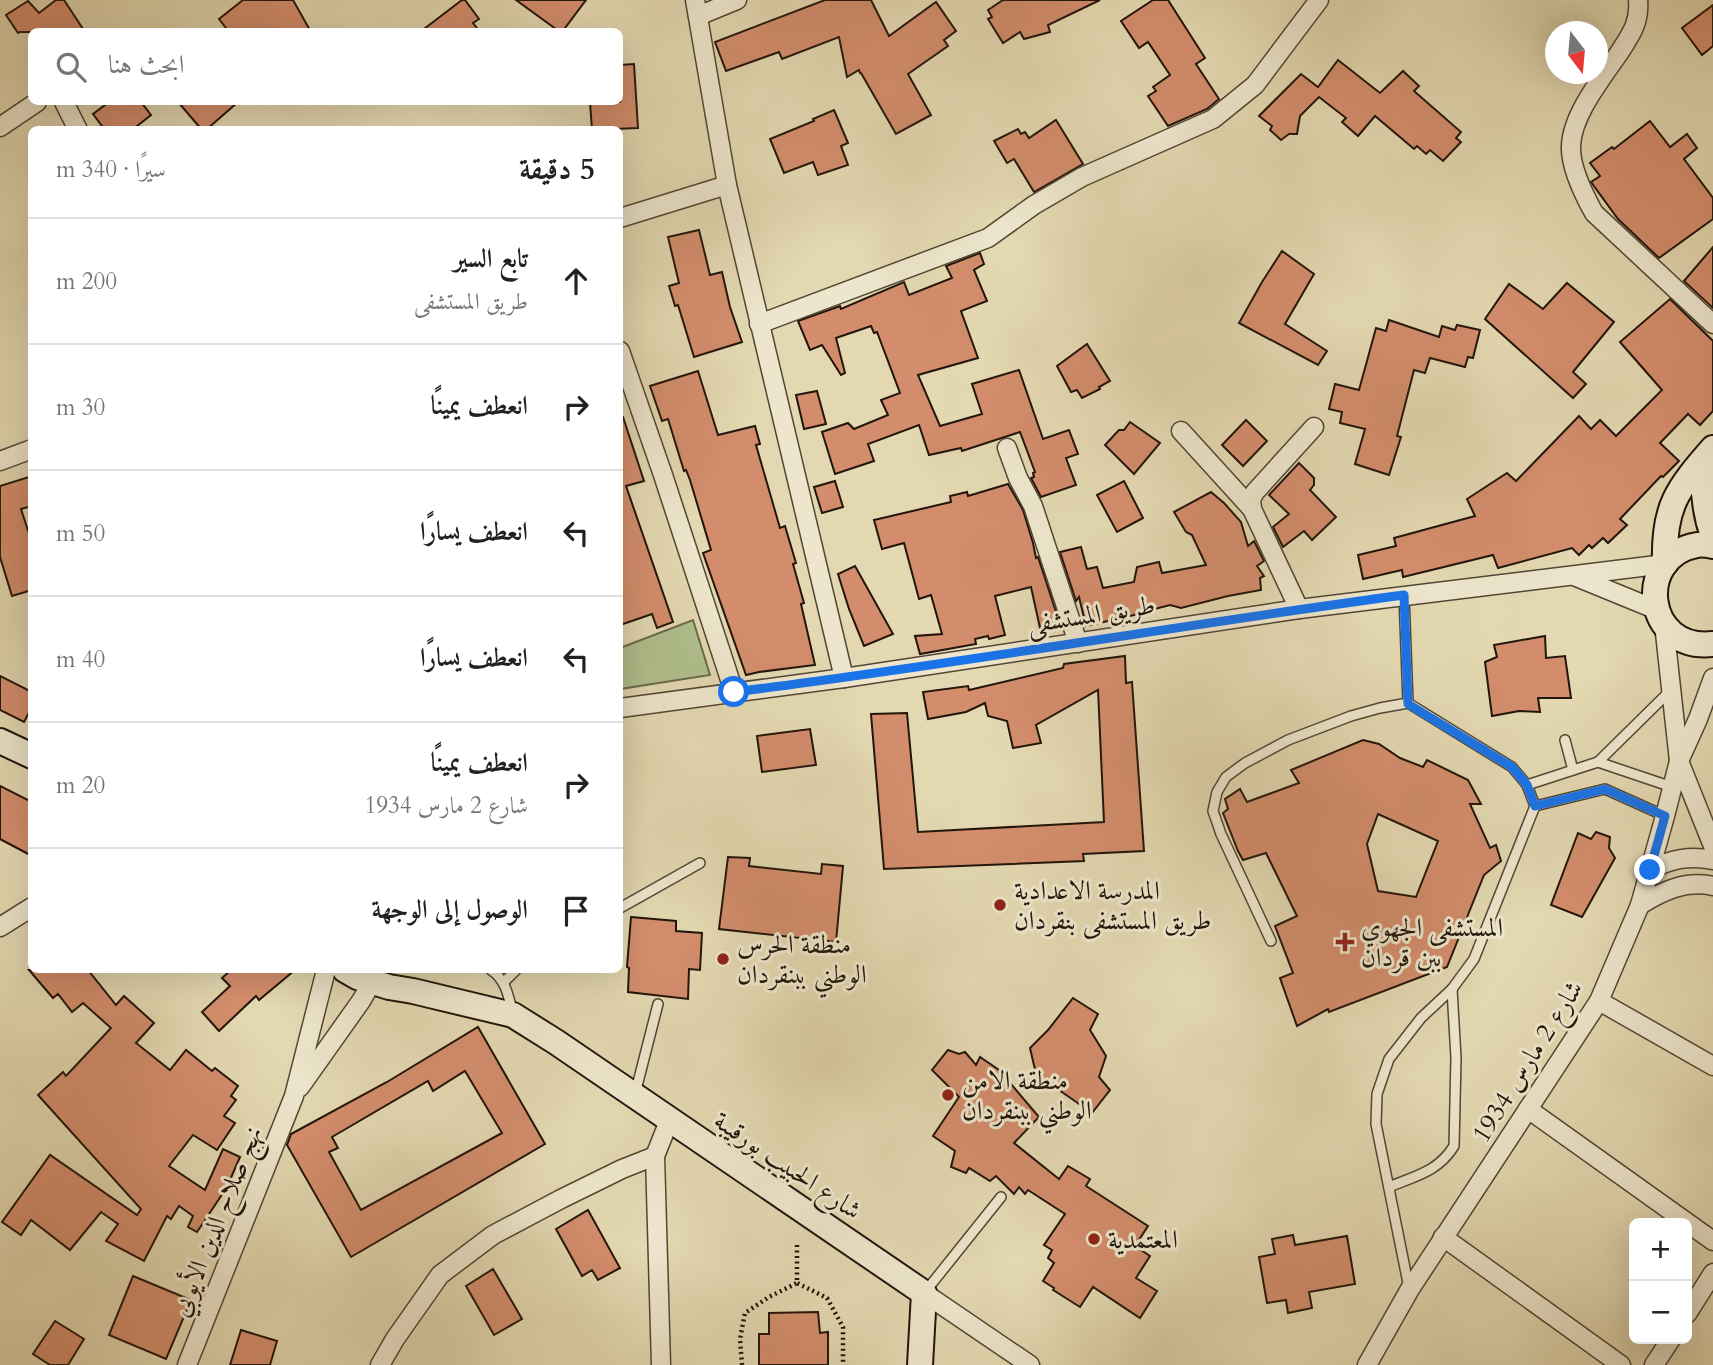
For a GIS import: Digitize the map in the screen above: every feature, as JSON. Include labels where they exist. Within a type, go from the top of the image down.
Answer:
[{"type":"main road","points":[[1708,453],[1702,481],[1704,503],[1713,536]]},
{"type":"main road","points":[[1665,564],[1664,541],[1676,496],[1688,476],[1708,453]]},
{"type":"main road","points":[[1713,546],[1697,545],[1679,552],[1665,564],[1657,578],[1654,594],[1660,617],[1676,636],[1693,644],[1713,644]]},
{"type":"main road","points":[[0,741],[28,753]]},
{"type":"main road","name":"شارع الحبيب بورقيبة","points":[[379,974],[389,988],[413,991],[513,1016],[556,1042],[924,1293]]},
{"type":"main road","points":[[920,1365],[924,1293]]},
{"type":"street","points":[[737,0],[696,8],[727,185],[844,678]]},
{"type":"street","points":[[759,324],[988,238],[1034,205],[1082,177],[1213,119],[1255,85],[1320,0]]},
{"type":"street","points":[[1638,0],[1640,15],[1632,34],[1574,128],[1571,149],[1575,168],[1582,193],[1594,213],[1713,324]]},
{"type":"street","points":[[0,127],[33,105]]},
{"type":"street","points":[[66,105],[76,126]]},
{"type":"street","points":[[623,217],[727,185]]},
{"type":"street","points":[[623,360],[734,692]]},
{"type":"street","points":[[1252,509],[1251,499],[1255,492],[1314,427]]},
{"type":"street","points":[[1181,431],[1252,509],[1299,609]]},
{"type":"street","points":[[1007,449],[1033,506],[1077,643]]},
{"type":"street","points":[[0,461],[28,450]]},
{"type":"street","name":"طريق المستشفى","points":[[623,708],[844,678],[1299,609],[1665,564]]},
{"type":"street","points":[[1571,575],[1660,617],[1679,761],[1713,846]]},
{"type":"street","points":[[1679,761],[1705,718],[1713,678]]},
{"type":"street","points":[[1675,722],[1705,718]]},
{"type":"street","name":"شارع 2 مارس 1934","points":[[1367,1365],[1443,1237],[1599,1001],[1640,905],[1679,761]]},
{"type":"street","points":[[1650,870],[1684,858],[1713,860]]},
{"type":"street","points":[[1640,905],[1660,892],[1684,885],[1713,887]]},
{"type":"street","points":[[0,927],[28,910]]},
{"type":"street","points":[[294,1096],[325,973]]},
{"type":"street","points":[[294,1096],[379,974]]},
{"type":"street","points":[[1599,1001],[1713,1066]]},
{"type":"street","name":"نهج صلاح الدين الأيوبي","points":[[187,1365],[294,1096]]},
{"type":"street","points":[[1528,1109],[1713,1241]]},
{"type":"street","points":[[661,1365],[655,1156],[669,1121]]},
{"type":"street","points":[[380,1365],[440,1275],[493,1235],[585,1187],[655,1156]]},
{"type":"street","points":[[1443,1237],[1621,1365]]},
{"type":"street","points":[[1692,1306],[1713,1273]]},
{"type":"street","name":"شارع الحبيب بورقيبة","points":[[924,1293],[1030,1365]]},
{"type":"street","points":[[1654,1365],[1668,1344]]},
{"type":"lane","points":[[1404,595],[1408,704]]},
{"type":"lane","points":[[1527,785],[1598,762],[1671,690]]},
{"type":"lane","points":[[1270,941],[1213,811],[1217,792],[1226,777],[1245,762],[1288,740],[1351,716],[1408,704],[1512,767],[1527,785],[1535,806],[1474,959],[1452,989],[1421,1018],[1389,1059],[1377,1094],[1376,1124],[1410,1289]]},
{"type":"lane","points":[[1565,740],[1573,770]]},
{"type":"lane","points":[[1598,762],[1672,787]]},
{"type":"lane","points":[[1535,806],[1605,789],[1665,816]]},
{"type":"lane","points":[[623,906],[700,863]]},
{"type":"lane","points":[[497,973],[504,982],[513,1016]]},
{"type":"lane","points":[[504,982],[513,973]]},
{"type":"lane","points":[[1389,1187],[1435,1168],[1454,1146],[1456,1058],[1452,989]]},
{"type":"lane","points":[[634,1096],[658,1004]]},
{"type":"lane","points":[[924,1293],[1001,1198]]},
{"type":"path","points":[[797,1245],[797,1283]]},
{"type":"path","points":[[742,1365],[740,1339],[745,1313],[797,1283]]},
{"type":"path","points":[[797,1283],[827,1298],[843,1327],[843,1365]]},
{"type":"green space","points":[[693,620],[710,675],[623,689],[623,647]]},
{"type":"building","points":[[56,0],[64,0],[82,28],[28,28],[28,32],[18,33],[6,15],[28,1],[39,13]]},
{"type":"building","points":[[243,0],[293,0],[309,28],[226,28],[219,19]]},
{"type":"building","points":[[462,0],[465,0],[479,19],[473,23],[477,28],[425,28]]},
{"type":"building","points":[[516,0],[586,0],[565,28],[554,28]]},
{"type":"building","points":[[825,0],[871,0],[889,36],[936,2],[956,31],[944,40],[948,46],[908,74],[931,115],[896,134],[859,70],[847,77],[839,37],[782,59],[779,52],[726,71],[715,42]]},
{"type":"building","points":[[1003,0],[1100,0],[1048,25],[1050,32],[1024,39],[1020,32],[1003,43],[988,19],[992,17],[988,10]]},
{"type":"building","points":[[1153,0],[1168,0],[1205,58],[1196,64],[1219,99],[1207,109],[1168,126],[1148,96],[1156,91],[1153,87],[1170,75],[1148,42],[1139,48],[1121,21]]},
{"type":"building","points":[[1713,5],[1713,46],[1702,55],[1682,28]]},
{"type":"building","points":[[1338,60],[1380,93],[1403,71],[1419,86],[1414,91],[1461,132],[1456,138],[1461,142],[1443,161],[1430,150],[1426,154],[1417,146],[1414,149],[1375,116],[1358,136],[1342,122],[1346,118],[1319,97],[1300,116],[1297,134],[1289,134],[1281,140],[1270,130],[1272,126],[1259,116],[1301,74],[1318,87]]},
{"type":"building","points":[[634,64],[638,128],[592,126],[590,105],[623,105],[623,65]]},
{"type":"building","points":[[105,105],[143,105],[151,115],[137,126],[102,126],[93,114]]},
{"type":"building","points":[[181,105],[235,105],[211,126],[199,126]]},
{"type":"building","points":[[834,110],[848,143],[841,146],[848,165],[818,175],[813,162],[784,173],[770,139]]},
{"type":"building","points":[[1056,120],[1083,164],[1034,192],[1014,159],[1007,163],[994,141],[1018,129],[1021,134],[1025,132],[1029,138]]},
{"type":"building","points":[[1650,121],[1670,147],[1687,134],[1697,148],[1684,159],[1713,198],[1713,219],[1659,258],[1618,219],[1591,182],[1600,176],[1590,163],[1612,147],[1614,149]]},
{"type":"building","points":[[699,230],[710,275],[722,272],[742,342],[694,357],[678,305],[675,306],[669,286],[679,283],[668,237]]},
{"type":"building","points":[[1713,247],[1713,308],[1684,281]]},
{"type":"building","points":[[1282,251],[1314,274],[1285,324],[1327,351],[1318,365],[1239,323]]},
{"type":"building","points":[[980,253],[984,264],[974,270],[987,301],[961,311],[978,358],[918,375],[940,426],[982,414],[972,384],[1019,370],[1043,439],[1069,430],[1078,454],[1066,458],[1076,485],[1041,497],[1031,478],[1035,472],[1020,432],[962,451],[961,448],[929,455],[919,425],[868,444],[874,461],[835,474],[822,432],[848,423],[854,429],[888,415],[881,400],[900,393],[877,332],[874,333],[871,326],[836,338],[845,373],[841,375],[822,345],[810,350],[798,321],[840,306],[841,309],[904,282],[909,295],[952,278],[946,266]]},
{"type":"building","points":[[1567,283],[1614,322],[1573,372],[1586,384],[1573,398],[1485,319],[1509,284],[1543,309]]},
{"type":"building","points":[[1670,299],[1713,341],[1713,411],[1700,425],[1688,414],[1660,443],[1679,461],[1620,519],[1627,525],[1608,543],[1603,538],[1592,548],[1589,545],[1579,555],[1572,548],[1498,568],[1493,555],[1403,577],[1402,570],[1363,579],[1358,555],[1396,546],[1394,538],[1475,516],[1467,499],[1507,473],[1516,481],[1579,416],[1591,429],[1600,420],[1616,436],[1662,390],[1620,342]]},
{"type":"building","points":[[1389,320],[1439,337],[1442,326],[1455,330],[1457,325],[1480,330],[1473,358],[1468,357],[1465,367],[1430,358],[1425,373],[1414,370],[1397,436],[1401,437],[1389,475],[1355,464],[1365,429],[1340,423],[1342,412],[1329,409],[1335,384],[1359,390],[1376,328],[1386,331]]},
{"type":"building","points":[[1087,344],[1110,381],[1082,398],[1077,390],[1071,392],[1057,366]]},
{"type":"building","points":[[698,371],[718,435],[755,426],[760,444],[756,445],[780,528],[785,526],[796,563],[793,564],[804,603],[801,604],[815,665],[746,675],[703,553],[711,550],[690,480],[686,470],[684,471],[668,419],[662,421],[650,386]]},
{"type":"building","points":[[817,391],[826,424],[804,429],[796,395]]},
{"type":"building","points":[[623,417],[644,481],[626,486],[673,622],[657,628],[652,614],[623,624]]},
{"type":"building","points":[[1246,420],[1267,441],[1243,466],[1222,445]]},
{"type":"building","points":[[1130,422],[1160,443],[1134,474],[1105,445]]},
{"type":"building","points":[[1299,463],[1314,478],[1314,485],[1310,490],[1336,517],[1312,540],[1304,531],[1283,547],[1273,527],[1289,514],[1269,495]]},
{"type":"building","points":[[28,477],[28,507],[21,509],[28,531],[28,591],[12,596],[0,557],[0,486]]},
{"type":"building","points":[[835,481],[843,507],[822,513],[814,487]]},
{"type":"building","points":[[1124,481],[1143,518],[1117,532],[1097,495]]},
{"type":"building","points":[[1008,484],[1023,510],[1036,558],[1038,557],[1060,624],[1058,627],[1040,628],[1031,587],[995,596],[1005,635],[989,639],[988,636],[975,639],[976,644],[920,654],[915,636],[942,634],[931,595],[919,599],[904,543],[882,549],[874,520],[951,502],[950,496],[967,492],[968,496]]},
{"type":"building","points":[[1211,492],[1241,522],[1248,546],[1254,541],[1264,561],[1257,566],[1264,576],[1260,578],[1261,590],[1181,608],[1170,605],[1086,626],[1079,597],[1076,601],[1060,552],[1081,547],[1087,569],[1097,567],[1103,588],[1134,582],[1137,567],[1159,562],[1162,573],[1206,565],[1192,535],[1186,532],[1174,512]]},
{"type":"building","points":[[855,566],[893,634],[864,646],[838,574]]},
{"type":"building","points":[[1545,636],[1546,658],[1565,656],[1571,698],[1538,698],[1540,712],[1519,711],[1492,716],[1485,662],[1497,657],[1494,645]]},
{"type":"building","points":[[1125,656],[1126,683],[1132,682],[1144,851],[1083,854],[1084,861],[884,869],[871,714],[907,713],[918,832],[1104,822],[1098,690],[1036,725],[1041,743],[1013,748],[1007,721],[988,716],[985,703],[966,712],[928,719],[923,692],[968,686],[969,690],[1063,668],[1064,664]]},
{"type":"building","points":[[0,676],[28,690],[28,714],[24,722],[0,710]]},
{"type":"building","points":[[810,729],[816,765],[762,772],[757,736]]},
{"type":"building","points":[[1363,740],[1379,744],[1400,758],[1423,767],[1427,760],[1468,780],[1481,804],[1470,804],[1490,848],[1496,845],[1501,861],[1484,875],[1447,967],[1329,1012],[1328,1009],[1297,1026],[1280,978],[1293,973],[1275,926],[1297,916],[1266,853],[1243,860],[1223,813],[1228,809],[1225,799],[1240,789],[1247,802],[1299,783],[1291,770]],"holes":[[[1378,814],[1438,841],[1416,897],[1378,891],[1367,844]]]},
{"type":"building","points":[[0,786],[28,800],[28,854],[0,839]]},
{"type":"building","points":[[1596,832],[1610,837],[1609,848],[1615,858],[1582,917],[1551,905],[1578,833],[1591,839]]},
{"type":"building","points":[[728,857],[750,858],[749,866],[821,874],[822,864],[843,866],[836,942],[719,929]]},
{"type":"building","points":[[631,917],[676,921],[676,931],[702,933],[700,970],[689,969],[688,999],[628,992]]},
{"type":"building","points":[[32,973],[90,973],[116,1005],[124,996],[154,1023],[136,1043],[170,1070],[186,1050],[212,1071],[215,1068],[238,1086],[231,1096],[236,1100],[224,1116],[235,1123],[217,1150],[193,1135],[169,1166],[205,1190],[223,1149],[240,1157],[227,1187],[197,1232],[188,1227],[193,1216],[179,1206],[171,1219],[167,1216],[144,1261],[106,1241],[118,1224],[101,1212],[70,1250],[31,1220],[21,1235],[2,1222],[50,1155],[137,1215],[141,1209],[38,1095],[63,1072],[66,1076],[111,1028],[83,1003],[72,1012],[58,994],[53,998]]},
{"type":"building","points":[[228,973],[291,973],[259,1000],[256,996],[219,1031],[202,1012],[230,986],[222,978]]},
{"type":"building","points":[[1073,998],[1098,1014],[1090,1030],[1106,1056],[1099,1077],[1110,1090],[1092,1113],[1036,1074],[1030,1048]]},
{"type":"building","points":[[478,1027],[545,1144],[351,1257],[287,1145],[291,1134],[387,1082]],"holes":[[[465,1071],[502,1133],[361,1210],[329,1152],[338,1148],[332,1137],[428,1081],[433,1091]]]},
{"type":"building","points":[[948,1050],[959,1054],[965,1052],[976,1065],[980,1057],[999,1070],[1039,1117],[1014,1143],[1059,1179],[1068,1166],[1090,1179],[1086,1186],[1148,1226],[1135,1246],[1150,1256],[1136,1278],[1157,1291],[1140,1318],[1093,1287],[1080,1307],[1043,1281],[1054,1263],[1048,1258],[1052,1250],[1044,1245],[1065,1214],[1028,1190],[1025,1194],[1019,1187],[1014,1194],[996,1176],[990,1181],[969,1168],[966,1173],[951,1167],[955,1151],[933,1136],[959,1097],[932,1070]]},
{"type":"building","points":[[588,1210],[620,1268],[598,1280],[592,1270],[582,1276],[556,1229]]},
{"type":"building","points":[[1293,1235],[1295,1245],[1347,1236],[1355,1284],[1309,1292],[1312,1308],[1288,1313],[1286,1300],[1267,1303],[1259,1257],[1275,1254],[1272,1239]]},
{"type":"building","points":[[493,1269],[522,1319],[494,1335],[466,1286]]},
{"type":"building","points":[[133,1276],[191,1300],[166,1359],[109,1335]]},
{"type":"building","points":[[818,1312],[820,1333],[828,1332],[828,1365],[759,1365],[759,1334],[769,1334],[769,1313]]},
{"type":"building","points":[[55,1321],[84,1339],[68,1365],[50,1365],[33,1354]]},
{"type":"building","points":[[241,1330],[277,1341],[270,1365],[230,1365]]},
{"type":"place","name":"المدرسة الاعدادية طريق المستشفى بنقردان","points":[[1000,905]]},
{"type":"place","name":"المستشفى الجهوي ببن قردان","points":[[1345,942]]},
{"type":"place","name":"منطقة الحرس الوطني ببنقردان","points":[[723,959]]},
{"type":"place","name":"منطقة الامن الوطني ببنقردان","points":[[948,1095]]},
{"type":"place","name":"المعتمدية","points":[[1094,1239]]},
{"type":"route","points":[[734,692],[1404,595],[1408,704],[1512,767],[1527,785],[1535,806],[1605,789],[1665,816],[1650,870]]}]
